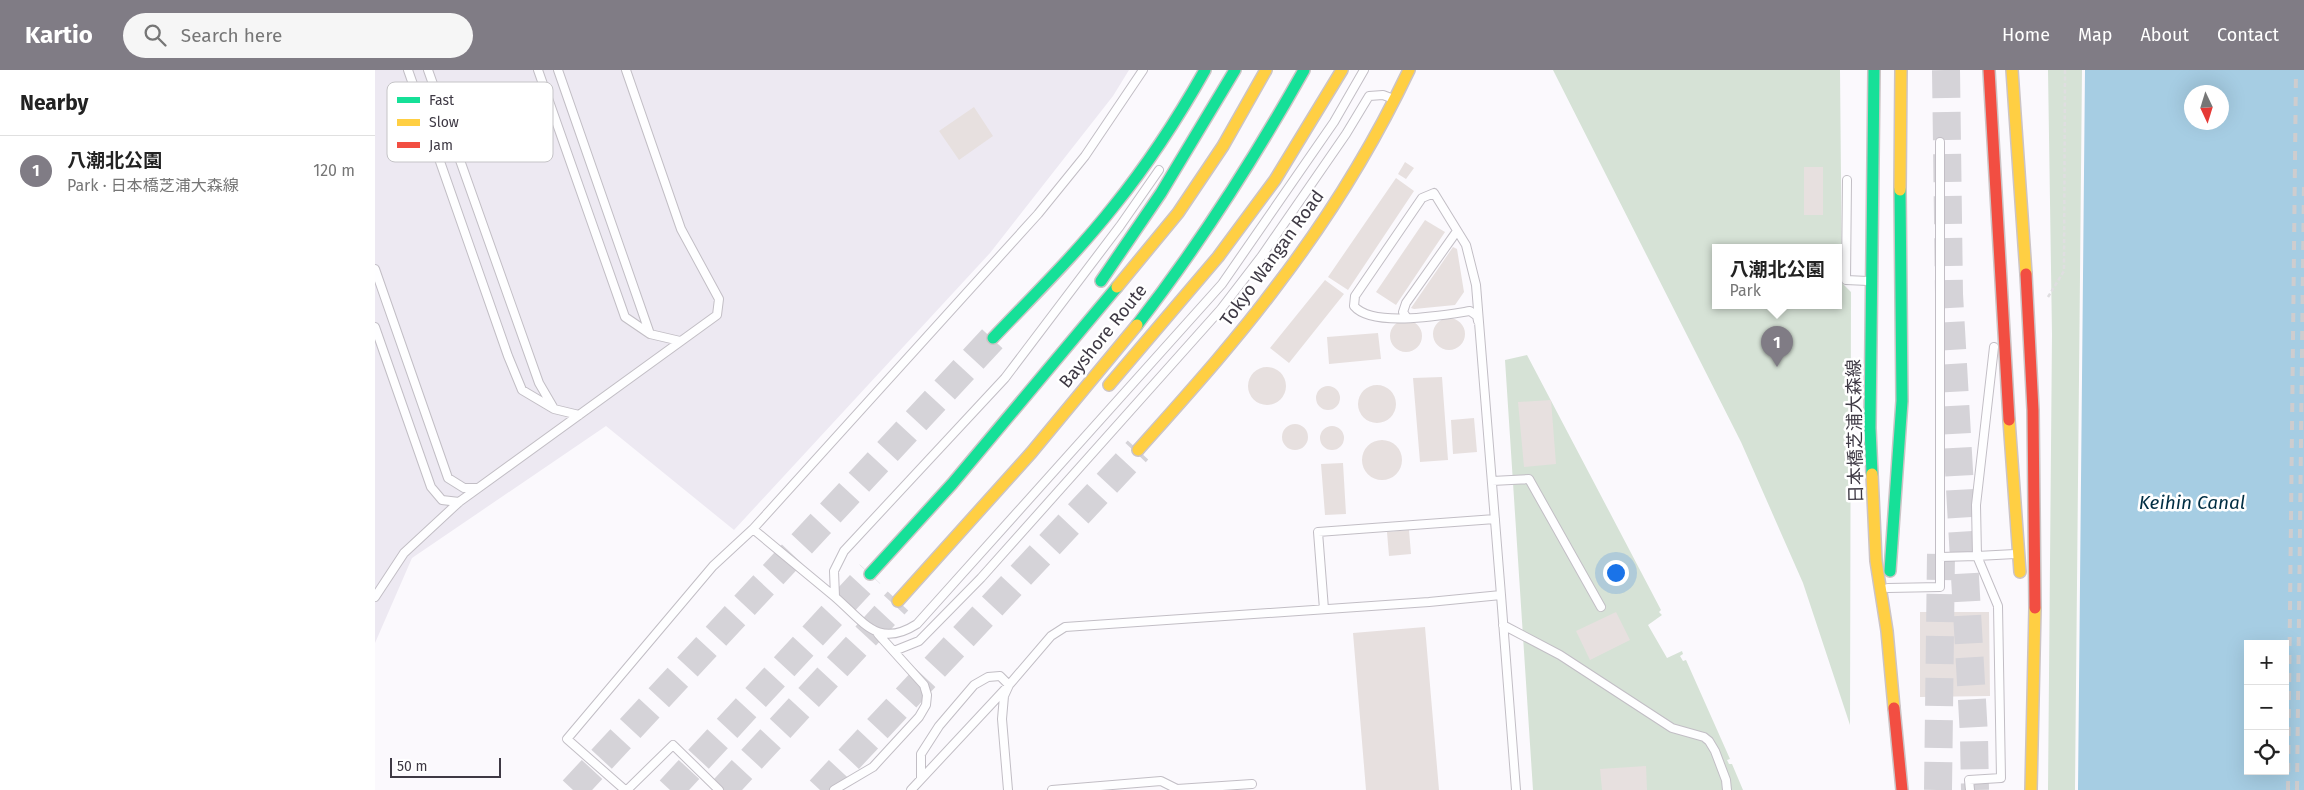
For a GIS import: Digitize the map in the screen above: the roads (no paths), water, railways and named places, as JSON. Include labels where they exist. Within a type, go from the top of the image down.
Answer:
[{"type":"main road","points":[[993,338],[1074,252],[1118,200],[1148,161],[1205,70]]},
{"type":"main road","points":[[1095,289],[1161,193],[1235,70]]},
{"type":"main road","name":"Bayshore Route","points":[[871,574],[1034,388],[1178,213],[1223,146],[1266,70]]},
{"type":"main road","name":"Bayshore Route","points":[[898,601],[990,501],[1127,336],[1186,258],[1233,191],[1304,70]]},
{"type":"main road","points":[[1099,395],[1120,375],[1218,257],[1275,180],[1341,70]]},
{"type":"main road","name":"Tokyo Wangan Road","points":[[1139,450],[1257,312],[1301,253],[1375,138],[1409,70]]},
{"type":"main road","name":"日本橋芝浦大森線","points":[[1875,70],[1873,281],[1869,428],[1876,561],[1887,631],[1902,790]]},
{"type":"main road","points":[[1887,631],[1888,588],[1902,401],[1900,252],[1901,70]]},
{"type":"main road","points":[[1989,70],[2011,454],[2021,581]]},
{"type":"main road","points":[[2012,70],[2016,166],[2031,355],[2035,456],[2031,790]]},
{"type":"main road","points":[[1034,388],[1067,329]]},
{"type":"main road","points":[[990,501],[1079,415]]},
{"type":"main road","points":[[2023,608],[2032,754]]},
{"type":"lane","points":[[408,70],[412,82]]},
{"type":"lane","points":[[428,70],[432,82]]},
{"type":"lane","points":[[538,70],[542,82]]},
{"type":"lane","points":[[558,70],[650,334]]},
{"type":"lane","points":[[375,597],[403,553],[459,502],[717,315],[719,299],[681,229],[626,70]]},
{"type":"lane","points":[[719,790],[673,745],[626,790],[567,739],[713,566],[753,529],[1038,214],[1085,156],[1143,70]]},
{"type":"lane","points":[[1216,85],[1230,70]]},
{"type":"lane","points":[[878,634],[888,636],[903,633],[917,624],[1222,284],[1334,122],[1364,70]]},
{"type":"lane","points":[[894,651],[919,642],[981,578],[1221,309],[1261,257],[1325,165],[1369,96],[1383,94],[1396,99]]},
{"type":"lane","points":[[553,113],[625,317],[650,334],[680,342]]},
{"type":"lane","points":[[1888,588],[1940,587],[1940,142]]},
{"type":"lane","points":[[440,162],[508,356],[523,390],[554,409],[579,415]]},
{"type":"lane","points":[[461,162],[539,383],[554,409]]},
{"type":"lane","points":[[835,597],[834,571],[844,551],[1005,378],[1120,226],[1164,164]]},
{"type":"lane","points":[[1847,180],[1846,280],[1873,281]]},
{"type":"lane","points":[[1478,321],[1477,316],[1470,311],[1388,320],[1368,316],[1354,306],[1355,296],[1422,198],[1434,193],[1466,245],[1476,285],[1516,790]]},
{"type":"lane","points":[[1407,318],[1403,312],[1406,303],[1457,231]]},
{"type":"lane","points":[[375,269],[449,478],[463,488],[478,488]]},
{"type":"lane","points":[[1970,790],[1969,780],[2001,778],[1998,606],[1977,556],[1976,505],[2001,280]]},
{"type":"lane","points":[[375,328],[431,487],[442,500],[459,502]]},
{"type":"lane","points":[[1491,480],[1529,479],[1601,607]]},
{"type":"lane","points":[[1324,609],[1318,532],[1495,519]]},
{"type":"lane","points":[[753,529],[878,634],[924,684],[927,696],[926,705],[919,717],[873,767],[834,790]]},
{"type":"lane","points":[[1940,557],[2019,554]]},
{"type":"lane","points":[[911,790],[1009,685],[1051,636],[1065,627],[1501,595]]},
{"type":"lane","points":[[1503,626],[1560,655],[1672,728],[1704,737],[1715,751],[1726,780],[1727,790]]},
{"type":"lane","points":[[921,779],[921,754],[939,726],[974,686],[988,676],[1000,676],[1009,685]]},
{"type":"lane","points":[[1008,790],[1002,709],[1009,685]]},
{"type":"lane","points":[[1052,790],[1161,782],[1177,789],[1252,784]]},
{"type":"water","name":"Keihin Canal","points":[[2085,70],[2304,70],[2304,790],[2078,790]]},
{"type":"tunnel","points":[[1946,70],[1949,294],[1974,736],[1975,790]]},
{"type":"tunnel","points":[[573,790],[993,338]]},
{"type":"tunnel","points":[[820,790],[1138,450]]},
{"type":"tunnel","points":[[1938,790],[1941,554]]},
{"type":"tunnel","points":[[670,790],[870,574]]},
{"type":"tunnel","points":[[723,790],[898,601]]},
{"type":"railway","points":[[2288,790],[2296,70]]},
{"type":"railway","points":[[2297,790],[2304,180]]},
{"type":"place","name":"八潮北公園","points":[[1777,367]]}]
